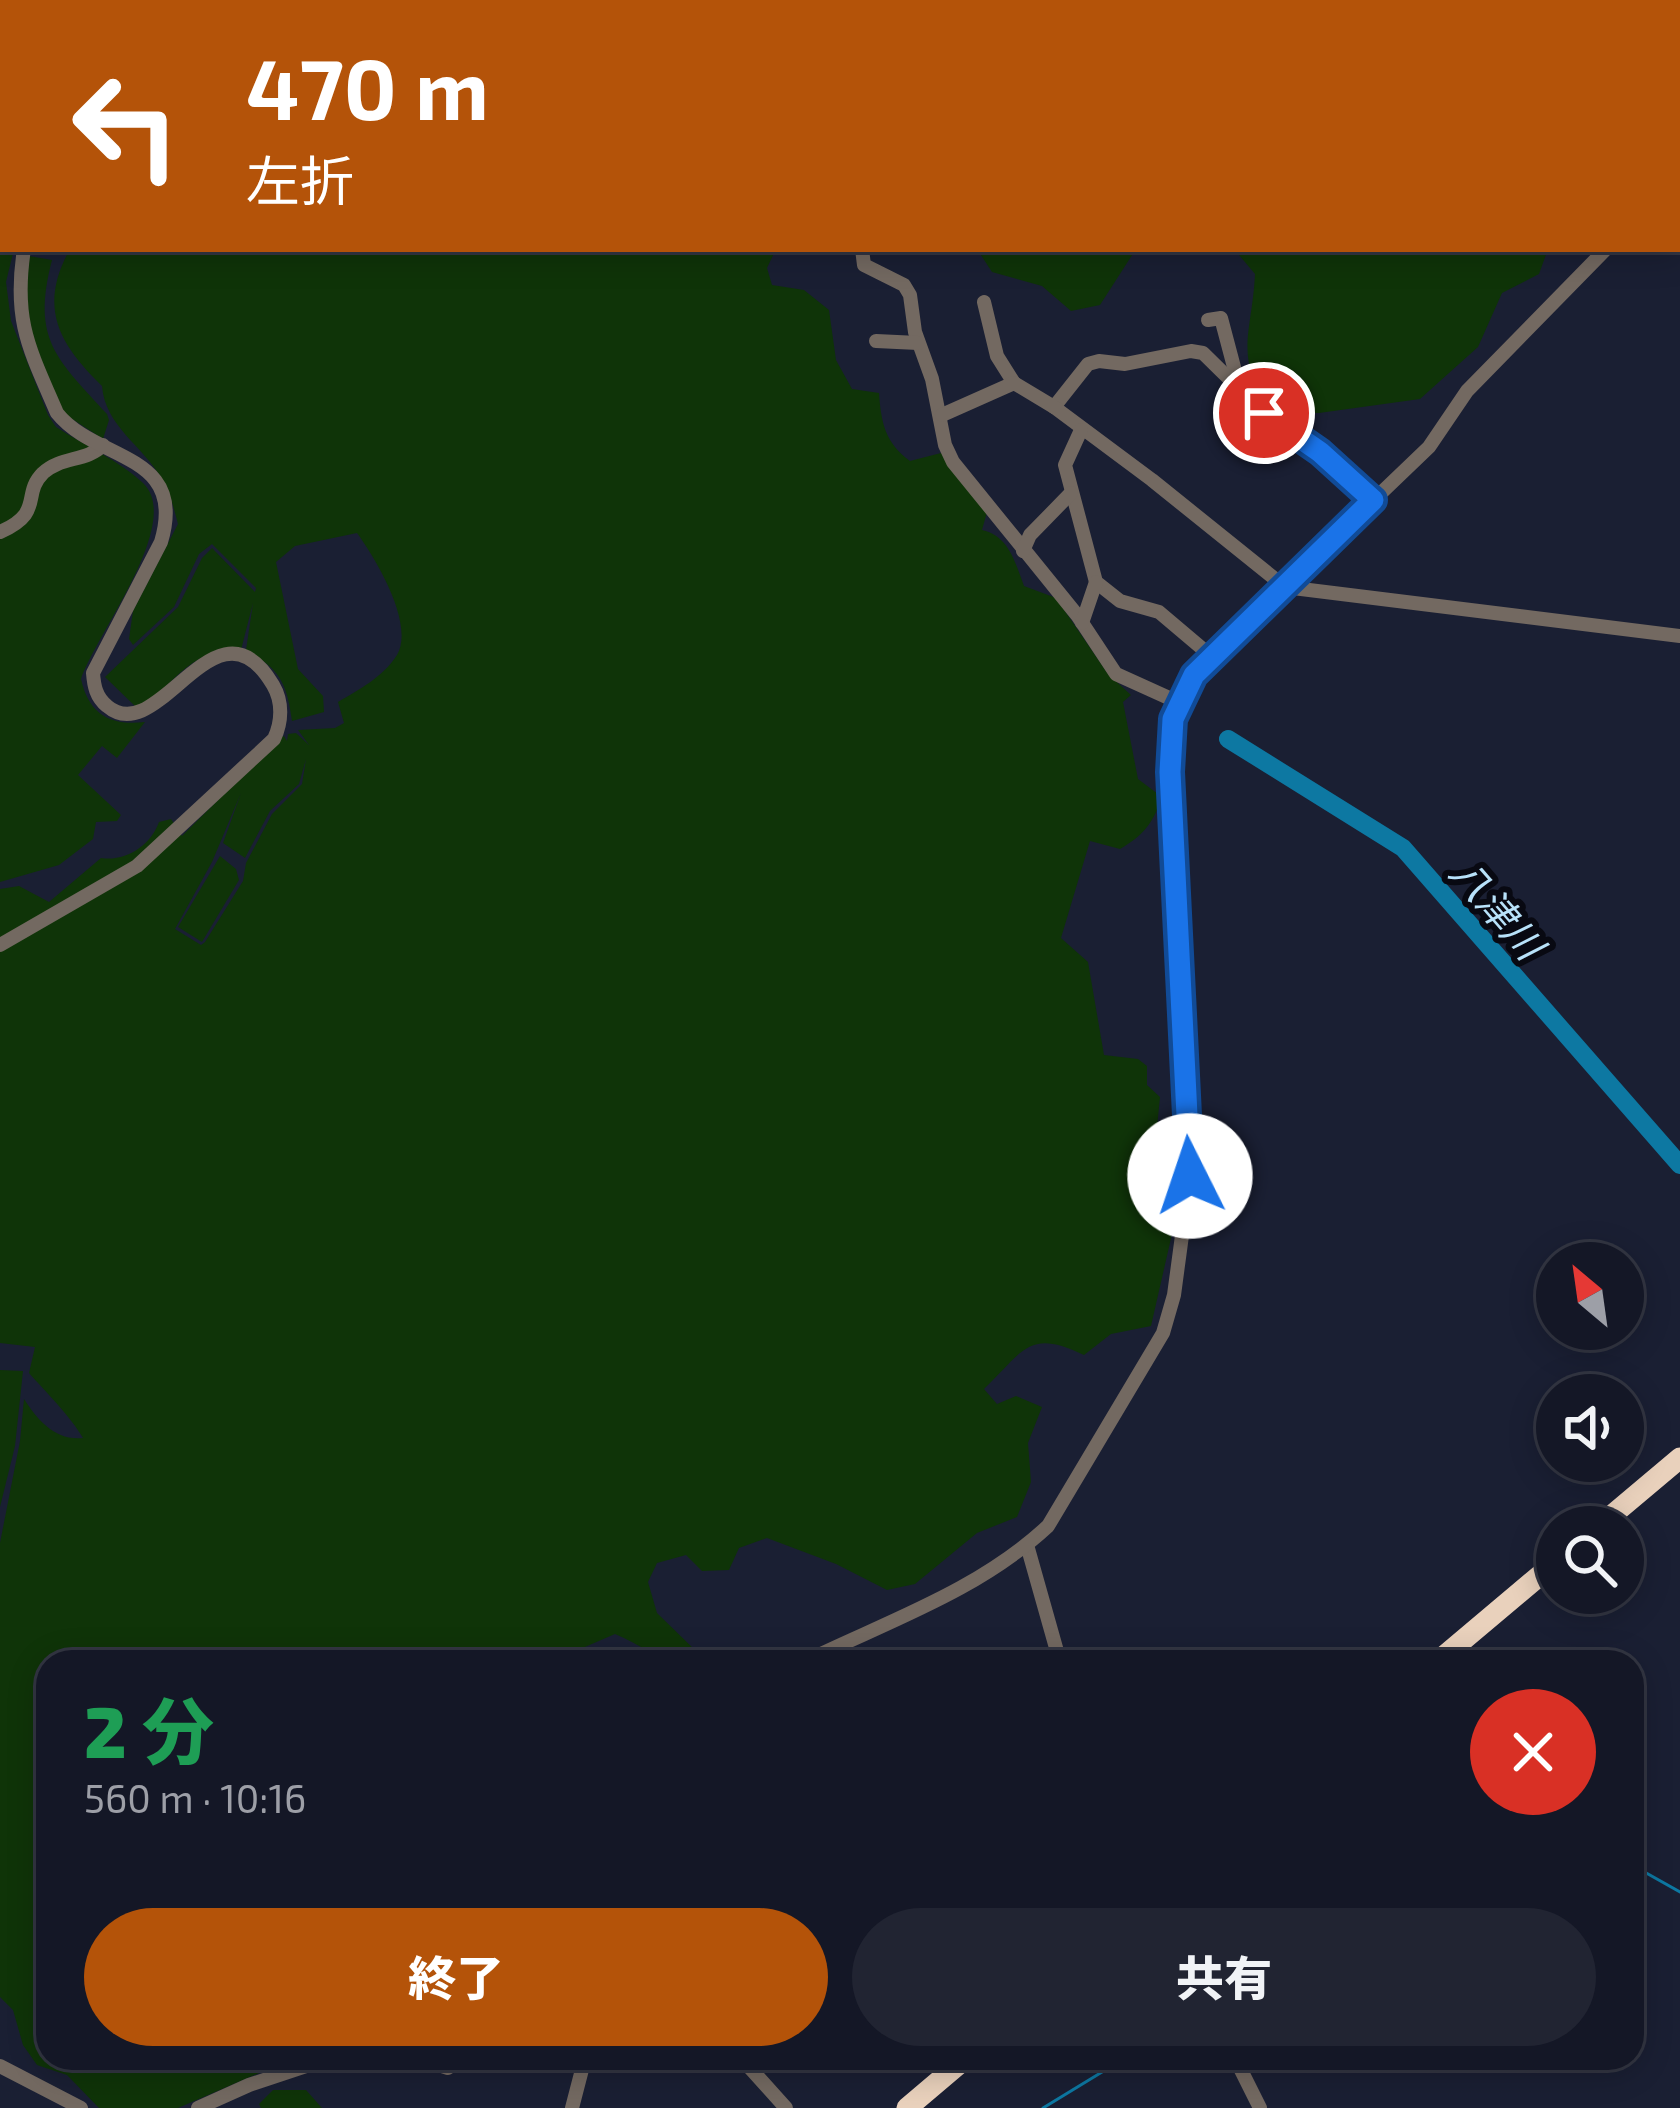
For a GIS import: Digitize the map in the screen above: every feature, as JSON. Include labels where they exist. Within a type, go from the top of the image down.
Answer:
[{"type":"highway","points":[[1623,1506],[1680,1458]]},
{"type":"highway","points":[[1451,1650],[1536,1579]]},
{"type":"highway","points":[[907,2108],[952,2070]]},
{"type":"street","points":[[0,945],[137,866],[274,739],[280,700],[259,666],[231,655],[200,664],[155,706],[141,712],[124,715],[101,700],[94,686],[98,659],[161,542],[167,522],[163,493],[139,464],[66,424],[57,413],[28,344],[18,297],[24,252]]},
{"type":"street","points":[[862,252],[864,265],[904,285],[910,296],[917,343],[953,462],[1082,622],[1116,674],[1169,698]]},
{"type":"street","points":[[830,1650],[966,1586],[1048,1526],[1170,1316],[1190,1176],[1171,737],[1184,693],[1211,656],[1429,447],[1467,391],[1603,252]]},
{"type":"street","points":[[984,302],[997,356],[1014,383],[1152,480],[1285,587],[1680,636]]},
{"type":"street","points":[[1208,320],[1221,318],[1241,391]]},
{"type":"street","points":[[876,341],[917,343]]},
{"type":"street","points":[[1054,407],[1088,364],[1125,364],[1191,351],[1210,357],[1241,391],[1373,500]]},
{"type":"street","points":[[942,416],[1014,383]]},
{"type":"street","points":[[1081,430],[1064,465],[1096,582],[1120,602],[1159,612],[1211,656]]},
{"type":"street","points":[[0,532],[30,511],[43,474],[62,461],[92,455],[103,445]]},
{"type":"street","points":[[1023,551],[1030,535],[1071,493]]},
{"type":"street","points":[[1082,622],[1096,582]]},
{"type":"street","points":[[1028,1545],[1057,1650]]},
{"type":"street","points":[[0,2066],[81,2108]]},
{"type":"street","points":[[198,2108],[294,2070]]},
{"type":"street","points":[[572,2108],[582,2070]]},
{"type":"street","points":[[752,2070],[786,2108]]},
{"type":"street","points":[[1241,2070],[1260,2108]]},
{"type":"green space","points":[[0,252],[13,252],[6,282],[11,321],[48,415],[56,427],[143,483],[153,501],[153,524],[133,579],[81,679],[103,716],[145,722],[117,758],[102,746],[78,775],[121,815],[117,821],[96,822],[93,839],[59,865],[0,882]]},
{"type":"green space","points":[[69,252],[775,252],[767,268],[772,285],[804,290],[829,310],[836,360],[852,389],[879,393],[883,423],[895,447],[910,461],[941,453],[987,512],[982,530],[1005,544],[1024,586],[1056,598],[1108,674],[1131,695],[1123,702],[1138,779],[1162,797],[1147,828],[1120,849],[1090,841],[1061,938],[1088,962],[1104,1055],[1138,1059],[1147,1066],[1147,1085],[1160,1097],[1155,1148],[1141,1187],[1149,1203],[1177,1212],[1151,1326],[1111,1334],[1084,1355],[1038,1344],[1018,1354],[984,1389],[997,1404],[1016,1396],[1042,1407],[1028,1443],[1031,1482],[1017,1517],[977,1533],[915,1584],[887,1590],[767,1538],[739,1548],[729,1570],[702,1571],[686,1555],[657,1563],[648,1582],[657,1613],[695,1650],[648,1650],[615,1634],[578,1650],[36,1650],[36,2064],[23,2045],[13,2010],[0,1997],[0,1543],[24,1399],[49,1428],[83,1438],[29,1373],[35,1347],[0,1343],[0,889],[19,886],[49,902],[101,858],[136,850],[159,822],[171,819],[182,836],[280,738],[287,741],[288,734],[296,733],[309,745],[298,730],[344,723],[338,702],[391,663],[401,642],[397,610],[383,575],[357,533],[295,546],[276,562],[298,669],[323,696],[324,712],[292,721],[280,678],[246,650],[253,603],[241,650],[195,661],[138,709],[105,677],[178,607],[202,558],[212,548],[255,592],[256,588],[212,544],[199,554],[174,607],[133,645],[129,639],[133,611],[178,524],[162,479],[117,424],[102,386],[65,340],[58,324],[55,290]],"holes":[[[306,759],[302,784],[272,814],[246,863],[243,881],[205,942],[201,945],[175,929],[212,862],[241,793],[223,843],[245,858],[270,811],[299,784]]]},
{"type":"green space","points":[[979,252],[1134,252],[1100,305],[1071,311],[1042,286],[992,272]]},
{"type":"green space","points":[[1237,252],[1547,252],[1539,274],[1502,293],[1478,347],[1420,399],[1319,413],[1273,413],[1252,376],[1248,345],[1255,274]]},
{"type":"green space","points":[[29,256],[52,260],[46,287],[47,329],[62,362],[107,414],[103,439],[63,413],[31,338],[24,305]]},
{"type":"green space","points":[[220,856],[236,869],[239,880],[202,942],[178,927]]},
{"type":"green space","points":[[0,1370],[23,1371],[15,1446],[0,1507]]},
{"type":"green space","points":[[52,2070],[266,2070],[178,2108],[99,2108],[67,2075]]},
{"type":"green space","points":[[273,2090],[306,2090],[322,2108],[261,2108],[259,2104]]},
{"type":"waterway","name":"八津川","points":[[1228,739],[1403,848],[1680,1165]]},
{"type":"waterway","points":[[1644,1872],[1680,1892]]},
{"type":"waterway","points":[[1043,2108],[1105,2070]]},
{"type":"route","points":[[1190,1176],[1170,772],[1173,719],[1194,675],[1211,656],[1373,500],[1320,452],[1264,413]]}]
